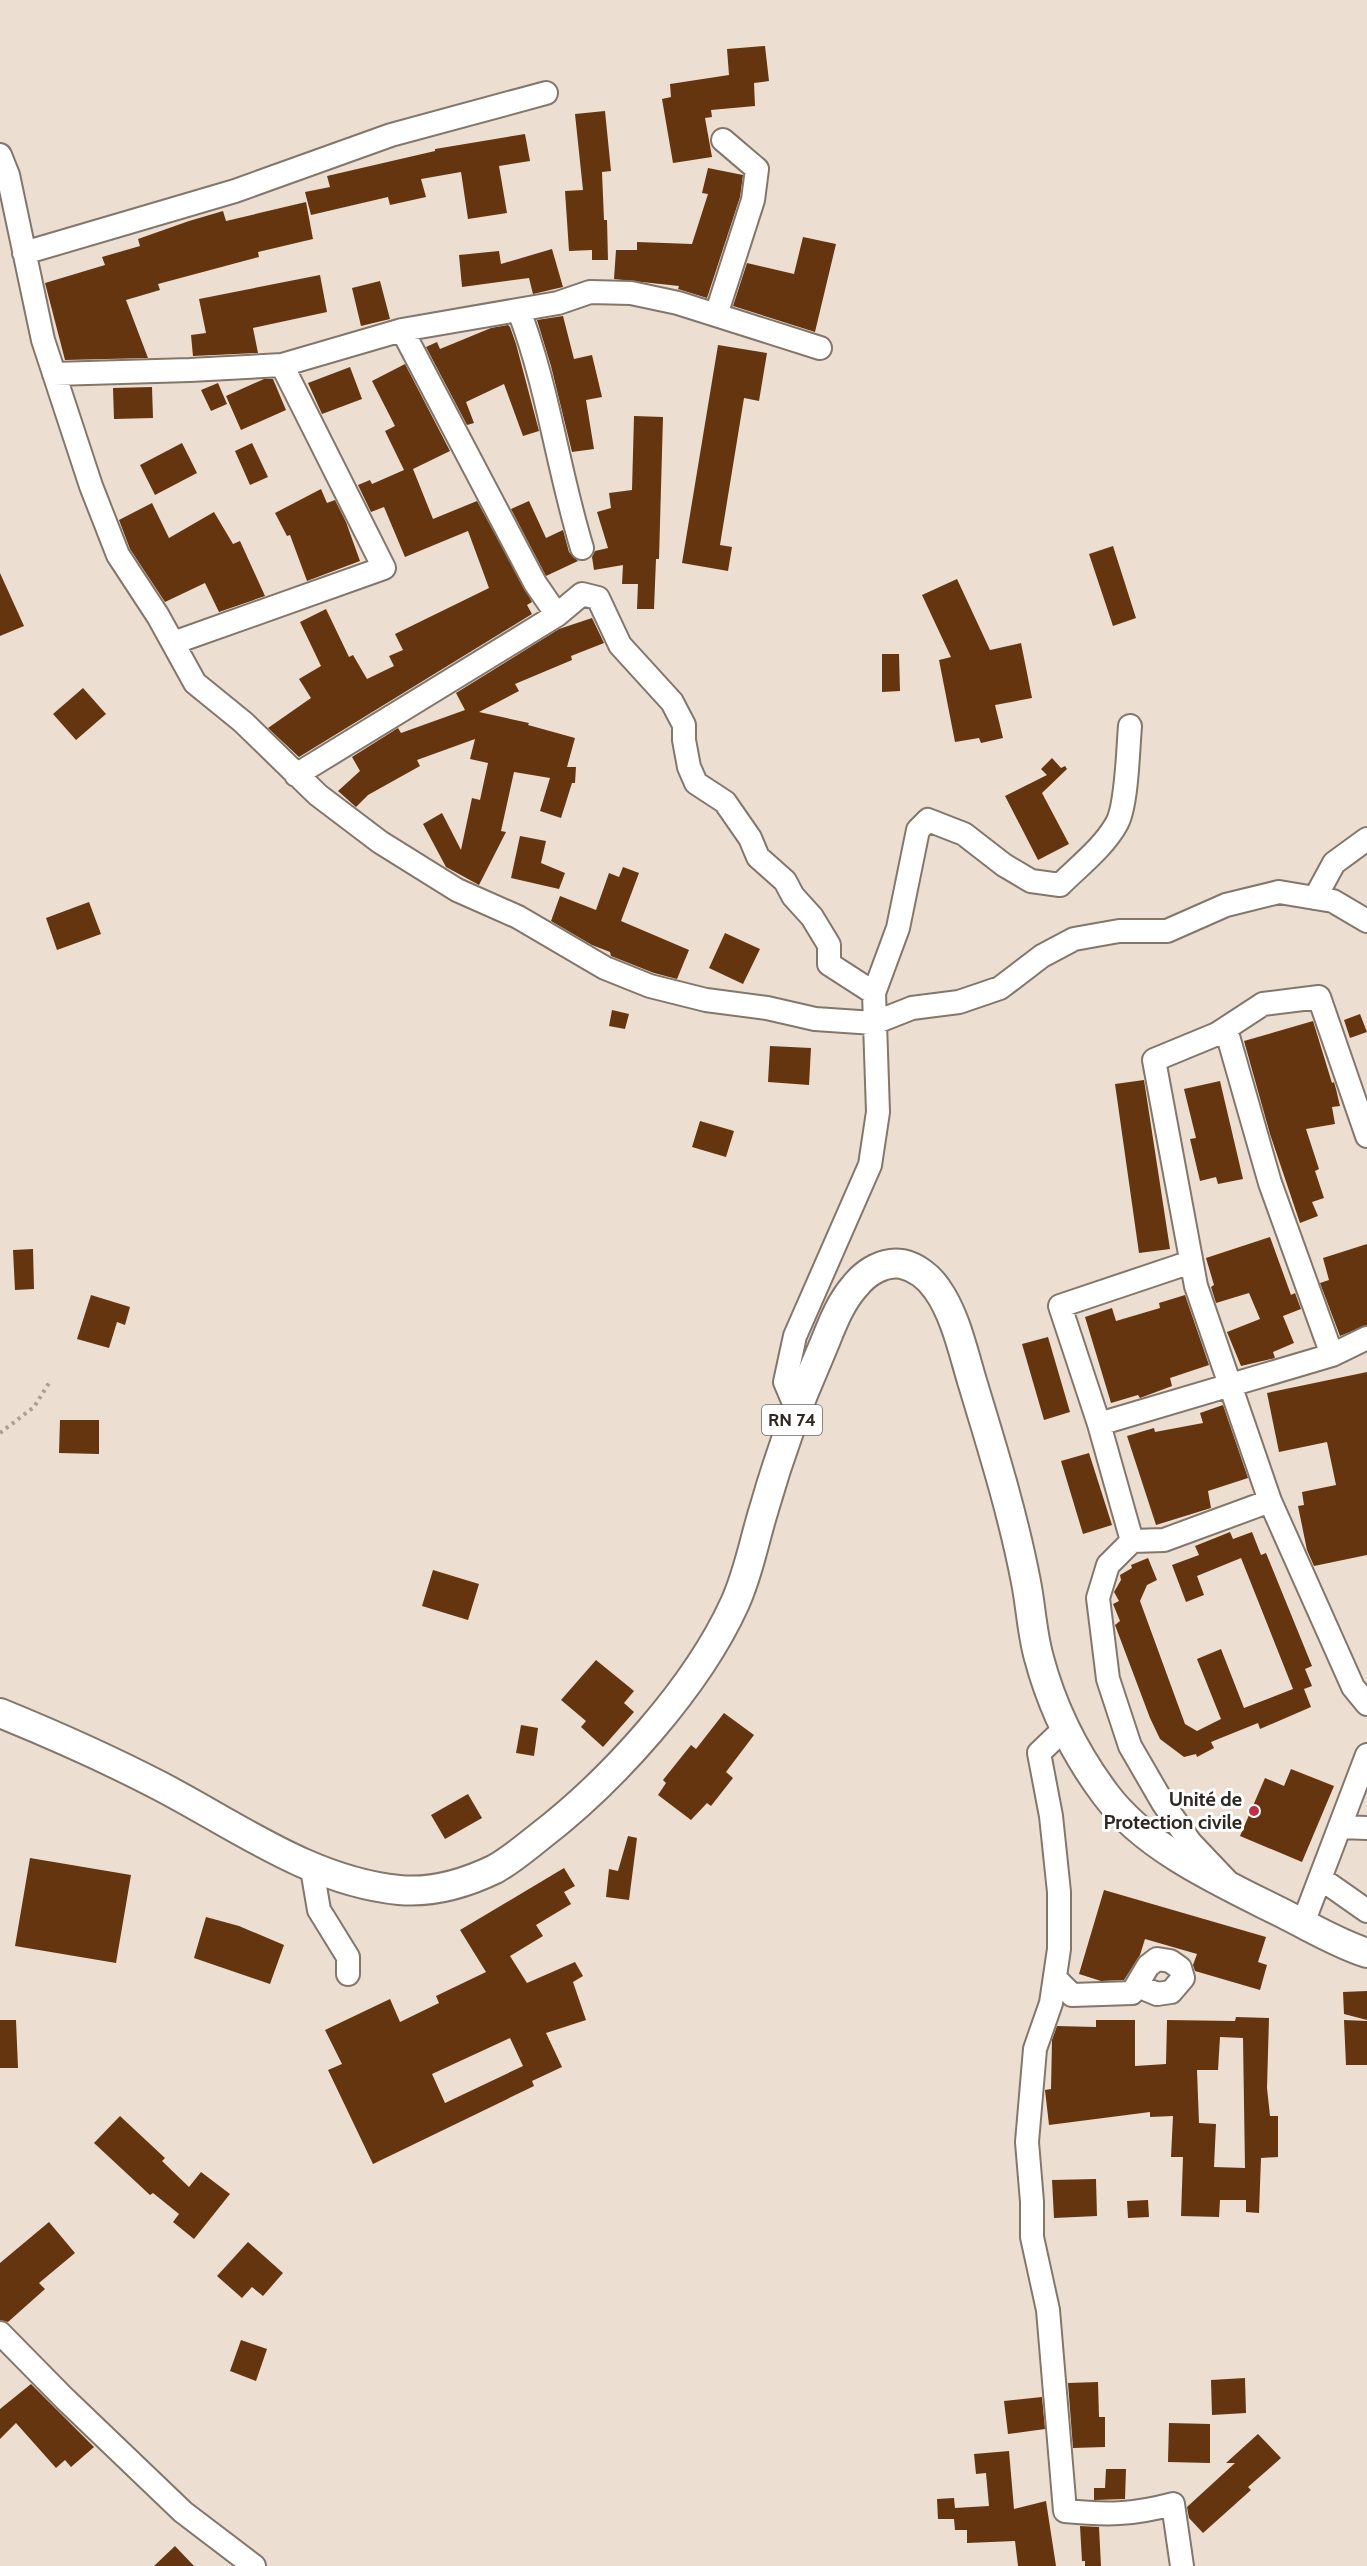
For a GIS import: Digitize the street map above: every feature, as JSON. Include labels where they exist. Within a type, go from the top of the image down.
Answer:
[{"type":"main road","name":"RN 74","points":[[0,1713],[160,1785],[312,1869],[377,1887],[396,1889],[441,1887],[473,1879],[501,1866],[584,1800],[670,1706],[705,1658],[734,1606],[751,1563],[763,1512],[796,1408],[839,1311],[851,1289],[863,1277],[887,1264],[899,1263],[925,1275],[937,1289],[953,1324],[999,1469],[1025,1577],[1039,1658],[1064,1729],[1108,1799],[1144,1834],[1233,1887],[1353,1949],[1367,1953]]},
{"type":"street","points":[[24,253],[235,191],[391,135],[546,93]]},
{"type":"street","points":[[716,315],[753,200],[757,169],[723,140]]},
{"type":"street","points":[[0,155],[8,175],[43,340],[91,486],[118,555],[195,683],[243,722],[296,775],[380,842],[457,890],[518,917],[605,968],[650,986],[706,1000],[767,1008],[815,1019],[874,1023],[912,1008],[959,1002],[1000,988],[1042,956],[1074,939],[1119,931],[1167,931],[1226,905],[1279,892],[1333,901],[1367,921]]},
{"type":"street","points":[[54,374],[190,370],[282,364],[402,330],[558,303],[590,292],[631,293],[716,315],[820,348]]},
{"type":"street","points":[[519,310],[530,341],[568,502],[582,548]]},
{"type":"street","points":[[402,330],[536,583],[558,615]]},
{"type":"street","points":[[173,643],[384,568],[282,364]]},
{"type":"street","points":[[296,775],[558,615],[582,594],[598,598],[620,645],[672,702],[684,725],[689,767],[696,783],[725,802],[750,838],[758,857],[785,881],[793,896],[812,917],[829,945],[829,964],[874,993]]},
{"type":"street","points":[[796,1408],[785,1382],[795,1336],[870,1165],[878,1112],[874,993],[898,928],[918,830],[927,820],[964,834],[1004,865],[1031,881],[1060,885],[1094,851],[1118,822],[1126,779],[1130,726]]},
{"type":"street","points":[[1315,898],[1334,863],[1367,839]]},
{"type":"street","points":[[1367,1136],[1319,997],[1263,1004],[1217,1035],[1154,1060],[1196,1286],[1270,1501],[1353,1687],[1367,1704]]},
{"type":"street","points":[[1226,1029],[1270,1183],[1332,1355]]},
{"type":"street","points":[[1132,1541],[1099,1424],[1060,1306],[1191,1262]]},
{"type":"street","points":[[1099,1424],[1332,1355],[1367,1338]]},
{"type":"street","points":[[1233,1887],[1190,1842],[1163,1803],[1130,1746],[1108,1679],[1098,1598],[1108,1565],[1132,1541],[1164,1540],[1270,1501]]},
{"type":"street","points":[[1064,1729],[1039,1753],[1051,1816],[1059,1892],[1059,1949],[1051,2003],[1035,2049],[1027,2142],[1032,2202],[1032,2237],[1048,2310],[1065,2511],[1106,2515],[1141,2512],[1173,2504],[1182,2566]]},
{"type":"street","points":[[1303,1923],[1367,1755]]},
{"type":"street","points":[[1340,1827],[1367,1828]]},
{"type":"street","points":[[312,1869],[320,1910],[348,1957],[348,1974]]},
{"type":"street","points":[[1320,1878],[1367,1911]]},
{"type":"street","points":[[1055,1978],[1072,1995],[1131,1993],[1138,1986]]},
{"type":"street","points":[[0,2333],[183,2512],[254,2566]]},
{"type":"path","points":[[0,1433],[34,1407],[49,1383]]},
{"type":"building","points":[[765,46],[769,81],[754,83],[755,106],[711,110],[712,117],[705,118],[712,157],[673,163],[662,99],[671,97],[670,84],[729,75],[727,49]]},
{"type":"building","points":[[605,111],[611,171],[602,172],[608,260],[592,260],[592,250],[569,251],[565,191],[583,190],[575,114]]},
{"type":"building","points":[[525,134],[530,161],[499,166],[507,213],[468,219],[461,172],[421,179],[426,197],[390,205],[388,197],[311,215],[305,192],[330,187],[327,176],[435,151],[435,149]]},
{"type":"building","points":[[708,168],[743,175],[740,197],[707,298],[678,289],[679,286],[614,279],[616,250],[637,250],[637,242],[692,244],[708,194],[702,193]]},
{"type":"building","points":[[306,202],[313,239],[258,252],[259,257],[158,284],[160,290],[126,300],[148,358],[65,360],[45,283],[105,265],[102,257],[140,246],[138,239],[189,221],[223,211],[226,221]]},
{"type":"building","points":[[803,237],[836,244],[815,332],[733,306],[747,263],[794,274]]},
{"type":"building","points":[[552,249],[563,287],[533,294],[529,278],[462,287],[459,255],[499,251],[501,264]]},
{"type":"building","points":[[320,275],[327,312],[253,328],[258,353],[193,356],[191,335],[206,333],[199,299]]},
{"type":"building","points":[[380,281],[390,319],[361,326],[352,288]]},
{"type":"building","points":[[563,316],[574,359],[592,355],[602,397],[586,400],[594,449],[572,452],[537,320]]},
{"type":"building","points":[[508,325],[516,344],[539,431],[523,436],[504,384],[466,402],[474,423],[467,425],[426,347],[437,342],[440,349],[491,328]]},
{"type":"building","points":[[718,345],[767,353],[759,401],[744,398],[720,545],[732,547],[728,571],[682,563]]},
{"type":"building","points":[[405,364],[450,451],[413,469],[433,519],[477,501],[532,602],[527,605],[532,614],[299,757],[268,728],[311,698],[299,679],[321,666],[300,622],[326,609],[349,657],[353,655],[367,679],[394,666],[389,656],[403,650],[395,634],[489,588],[468,531],[405,557],[384,507],[371,512],[358,485],[370,480],[372,484],[404,470],[385,431],[395,426],[372,381]]},
{"type":"building","points":[[350,367],[362,399],[322,414],[308,383]]},
{"type":"building","points":[[264,379],[273,379],[286,410],[241,430],[226,396]]},
{"type":"building","points":[[218,383],[227,404],[211,411],[201,390]]},
{"type":"building","points":[[152,387],[153,418],[114,419],[113,388]]},
{"type":"building","points":[[634,416],[663,417],[659,559],[656,559],[654,609],[637,609],[638,584],[622,584],[623,565],[594,570],[592,557],[595,551],[608,548],[597,512],[611,508],[609,493],[632,490]]},
{"type":"building","points":[[182,443],[197,473],[155,495],[140,465]]},
{"type":"building","points":[[252,443],[268,477],[250,485],[235,451]]},
{"type":"building","points":[[321,489],[327,503],[335,500],[346,522],[360,561],[307,581],[290,535],[287,536],[275,513]]},
{"type":"building","points":[[529,501],[546,538],[563,530],[569,552],[578,561],[546,576],[511,509]]},
{"type":"building","points":[[152,503],[169,538],[214,512],[233,544],[240,541],[265,596],[219,612],[205,583],[165,602],[130,549],[119,520]]},
{"type":"building","points":[[1113,546],[1136,618],[1113,626],[1089,554]]},
{"type":"building","points":[[0,573],[24,626],[0,636]]},
{"type":"building","points":[[957,579],[990,650],[1021,643],[1032,698],[995,705],[1003,738],[981,743],[979,738],[955,742],[939,660],[951,657],[922,595]]},
{"type":"building","points":[[592,618],[604,643],[571,656],[572,660],[515,684],[519,691],[479,712],[529,723],[528,725],[575,738],[567,767],[576,767],[575,783],[572,783],[561,818],[540,811],[550,778],[514,772],[501,831],[506,832],[479,885],[446,867],[423,824],[442,813],[461,850],[472,798],[480,800],[488,763],[470,759],[475,739],[417,760],[420,766],[368,795],[356,807],[338,791],[360,771],[352,757],[398,728],[401,733],[465,710],[456,693],[559,629]]},
{"type":"building","points":[[882,654],[899,654],[900,691],[882,692]]},
{"type":"building","points":[[83,688],[106,714],[76,740],[53,714]]},
{"type":"building","points":[[1052,758],[1061,768],[1065,766],[1067,769],[1042,793],[1069,844],[1038,860],[1005,796],[1047,775],[1041,769]]},
{"type":"building","points":[[520,836],[546,841],[541,863],[565,873],[559,889],[511,878]]},
{"type":"building","points":[[623,867],[639,873],[621,921],[689,950],[677,979],[654,973],[611,956],[610,952],[592,945],[551,921],[560,896],[596,910],[609,873],[619,877]]},
{"type":"building","points":[[89,902],[101,934],[57,950],[46,918]]},
{"type":"building","points":[[725,933],[760,949],[743,984],[709,968]]},
{"type":"building","points":[[612,1010],[629,1014],[625,1029],[609,1026]]},
{"type":"building","points":[[1360,1014],[1367,1032],[1350,1038],[1344,1020]]},
{"type":"building","points":[[1313,1021],[1340,1106],[1332,1107],[1335,1124],[1306,1129],[1319,1169],[1315,1171],[1324,1198],[1312,1202],[1318,1216],[1300,1223],[1270,1134],[1244,1041]]},
{"type":"building","points":[[770,1046],[811,1048],[809,1085],[768,1082]]},
{"type":"building","points":[[1144,1080],[1170,1249],[1139,1253],[1115,1084]]},
{"type":"building","points":[[1220,1081],[1243,1179],[1218,1184],[1216,1177],[1200,1181],[1190,1139],[1196,1138],[1184,1089]]},
{"type":"building","points":[[700,1121],[734,1131],[726,1157],[692,1147]]},
{"type":"building","points":[[1270,1237],[1291,1295],[1295,1293],[1301,1309],[1283,1316],[1294,1343],[1273,1352],[1275,1358],[1241,1366],[1227,1332],[1260,1319],[1249,1293],[1216,1303],[1211,1287],[1214,1285],[1206,1258]]},
{"type":"building","points":[[1367,1244],[1367,1325],[1340,1336],[1320,1283],[1329,1280],[1323,1258]]},
{"type":"building","points":[[33,1249],[34,1289],[15,1290],[13,1250]]},
{"type":"building","points":[[91,1295],[130,1307],[125,1325],[117,1322],[109,1348],[77,1339]]},
{"type":"building","points":[[1185,1295],[1209,1365],[1170,1378],[1172,1386],[1140,1398],[1138,1395],[1111,1403],[1085,1317],[1112,1308],[1116,1321],[1160,1308],[1159,1303]]},
{"type":"building","points":[[1048,1337],[1070,1412],[1044,1420],[1022,1344]]},
{"type":"building","points":[[1367,1372],[1367,1555],[1314,1566],[1307,1550],[1298,1506],[1304,1505],[1302,1492],[1336,1485],[1327,1442],[1279,1452],[1267,1393]]},
{"type":"building","points":[[1223,1405],[1248,1478],[1208,1491],[1211,1508],[1156,1525],[1127,1436],[1154,1428],[1155,1432],[1203,1423],[1200,1413]]},
{"type":"building","points":[[60,1420],[99,1420],[99,1454],[59,1453]]},
{"type":"building","points":[[1089,1453],[1112,1525],[1083,1534],[1061,1461]]},
{"type":"building","points":[[1230,1532],[1233,1539],[1252,1532],[1261,1555],[1266,1553],[1312,1666],[1305,1669],[1312,1686],[1304,1689],[1311,1707],[1260,1729],[1258,1723],[1211,1742],[1214,1748],[1197,1757],[1196,1754],[1184,1757],[1160,1739],[1150,1718],[1115,1625],[1120,1621],[1113,1604],[1119,1601],[1114,1592],[1121,1580],[1120,1575],[1132,1568],[1131,1565],[1148,1558],[1157,1580],[1147,1585],[1140,1601],[1185,1724],[1197,1731],[1221,1719],[1197,1659],[1221,1649],[1244,1708],[1293,1689],[1241,1558],[1197,1576],[1204,1595],[1186,1602],[1172,1565],[1199,1555],[1195,1546]]},
{"type":"building","points":[[433,1570],[479,1584],[468,1620],[422,1606]]},
{"type":"building","points":[[596,1660],[634,1691],[624,1703],[634,1712],[603,1747],[581,1727],[586,1721],[561,1700]]},
{"type":"building","points":[[724,1713],[754,1735],[726,1772],[733,1778],[711,1806],[707,1803],[691,1820],[658,1795],[666,1783],[663,1780],[691,1745],[696,1749]]},
{"type":"building","points":[[521,1725],[538,1728],[534,1756],[516,1753]]},
{"type":"building","points":[[1291,1769],[1334,1786],[1302,1862],[1240,1836],[1265,1778],[1284,1786]]},
{"type":"building","points":[[468,1794],[482,1818],[445,1839],[431,1815]]},
{"type":"building","points":[[628,1836],[637,1838],[629,1900],[606,1897],[609,1869],[618,1871]]},
{"type":"building","points":[[30,1858],[131,1875],[116,1963],[15,1946]]},
{"type":"building","points":[[564,1868],[575,1886],[564,1892],[571,1904],[536,1925],[543,1936],[510,1956],[527,1983],[575,1962],[583,1976],[573,1982],[586,2020],[546,2033],[562,2067],[532,2081],[534,2086],[373,2164],[328,2070],[342,2064],[325,2030],[390,1999],[400,2022],[439,2003],[436,1996],[486,1972],[460,1930]],"holes":[[[510,2038],[523,2066],[445,2103],[432,2074]]]},
{"type":"building","points":[[1104,1890],[1266,1937],[1258,1962],[1267,1965],[1260,1990],[1195,1971],[1193,1965],[1197,1954],[1145,1939],[1140,1955],[1124,1980],[1101,1981],[1079,1974]]},
{"type":"building","points":[[206,1917],[239,1926],[284,1945],[270,1984],[194,1958]]},
{"type":"building","points":[[1367,1991],[1367,2020],[1344,2014],[1343,1992]]},
{"type":"building","points":[[1236,2017],[1269,2018],[1267,2088],[1270,2116],[1278,2116],[1278,2157],[1261,2158],[1259,2213],[1246,2212],[1246,2200],[1220,2200],[1219,2217],[1181,2216],[1183,2157],[1171,2157],[1173,2116],[1150,2117],[1150,2112],[1049,2125],[1045,2090],[1051,2089],[1052,2040],[1057,2026],[1096,2027],[1096,2020],[1135,2020],[1135,2066],[1166,2064],[1167,2020],[1235,2021]],"holes":[[[1220,2037],[1243,2038],[1245,2168],[1214,2167],[1216,2124],[1199,2123],[1197,2070],[1218,2070]]]},
{"type":"building","points":[[0,2020],[16,2020],[18,2068],[0,2068]]},
{"type":"building","points":[[1344,2020],[1367,2021],[1367,2065],[1346,2065]]},
{"type":"building","points":[[120,2116],[165,2158],[162,2161],[189,2187],[201,2172],[230,2194],[194,2239],[173,2222],[179,2214],[153,2193],[150,2195],[94,2143]]},
{"type":"building","points":[[1096,2179],[1097,2216],[1054,2218],[1052,2180]]},
{"type":"building","points":[[1148,2200],[1149,2217],[1128,2218],[1127,2201]]},
{"type":"building","points":[[49,2222],[75,2253],[39,2283],[45,2289],[8,2322],[0,2320],[0,2263]]},
{"type":"building","points":[[248,2242],[283,2273],[263,2296],[252,2287],[242,2298],[217,2276]]},
{"type":"building","points":[[241,2340],[267,2349],[256,2381],[230,2371]]},
{"type":"building","points":[[1245,2378],[1246,2413],[1212,2415],[1211,2380]]},
{"type":"building","points":[[1098,2382],[1099,2417],[1105,2417],[1105,2447],[1073,2448],[1068,2383]]},
{"type":"building","points":[[31,2384],[94,2447],[71,2467],[65,2460],[56,2468],[16,2423],[0,2439],[0,2409]]},
{"type":"building","points":[[1042,2397],[1045,2429],[1008,2434],[1004,2401]]},
{"type":"building","points":[[1169,2423],[1210,2424],[1210,2463],[1168,2462]]},
{"type":"building","points":[[1258,2434],[1281,2458],[1248,2487],[1251,2490],[1203,2533],[1189,2518],[1187,2507],[1235,2463],[1226,2463]]},
{"type":"building","points":[[1009,2451],[1014,2509],[1046,2501],[1056,2566],[1018,2566],[1015,2541],[967,2543],[967,2530],[955,2530],[954,2519],[938,2519],[937,2499],[954,2498],[955,2508],[989,2506],[986,2473],[976,2474],[974,2454]]},
{"type":"building","points":[[1106,2469],[1126,2469],[1125,2499],[1094,2500],[1094,2488],[1105,2488]]},
{"type":"building","points":[[1080,2526],[1099,2527],[1101,2566],[1085,2566],[1085,2561],[1082,2561]]},
{"type":"building","points":[[175,2546],[194,2566],[154,2566]]},
{"type":"place","name":"Unité de Protection civile","points":[[1254,1811]]}]
